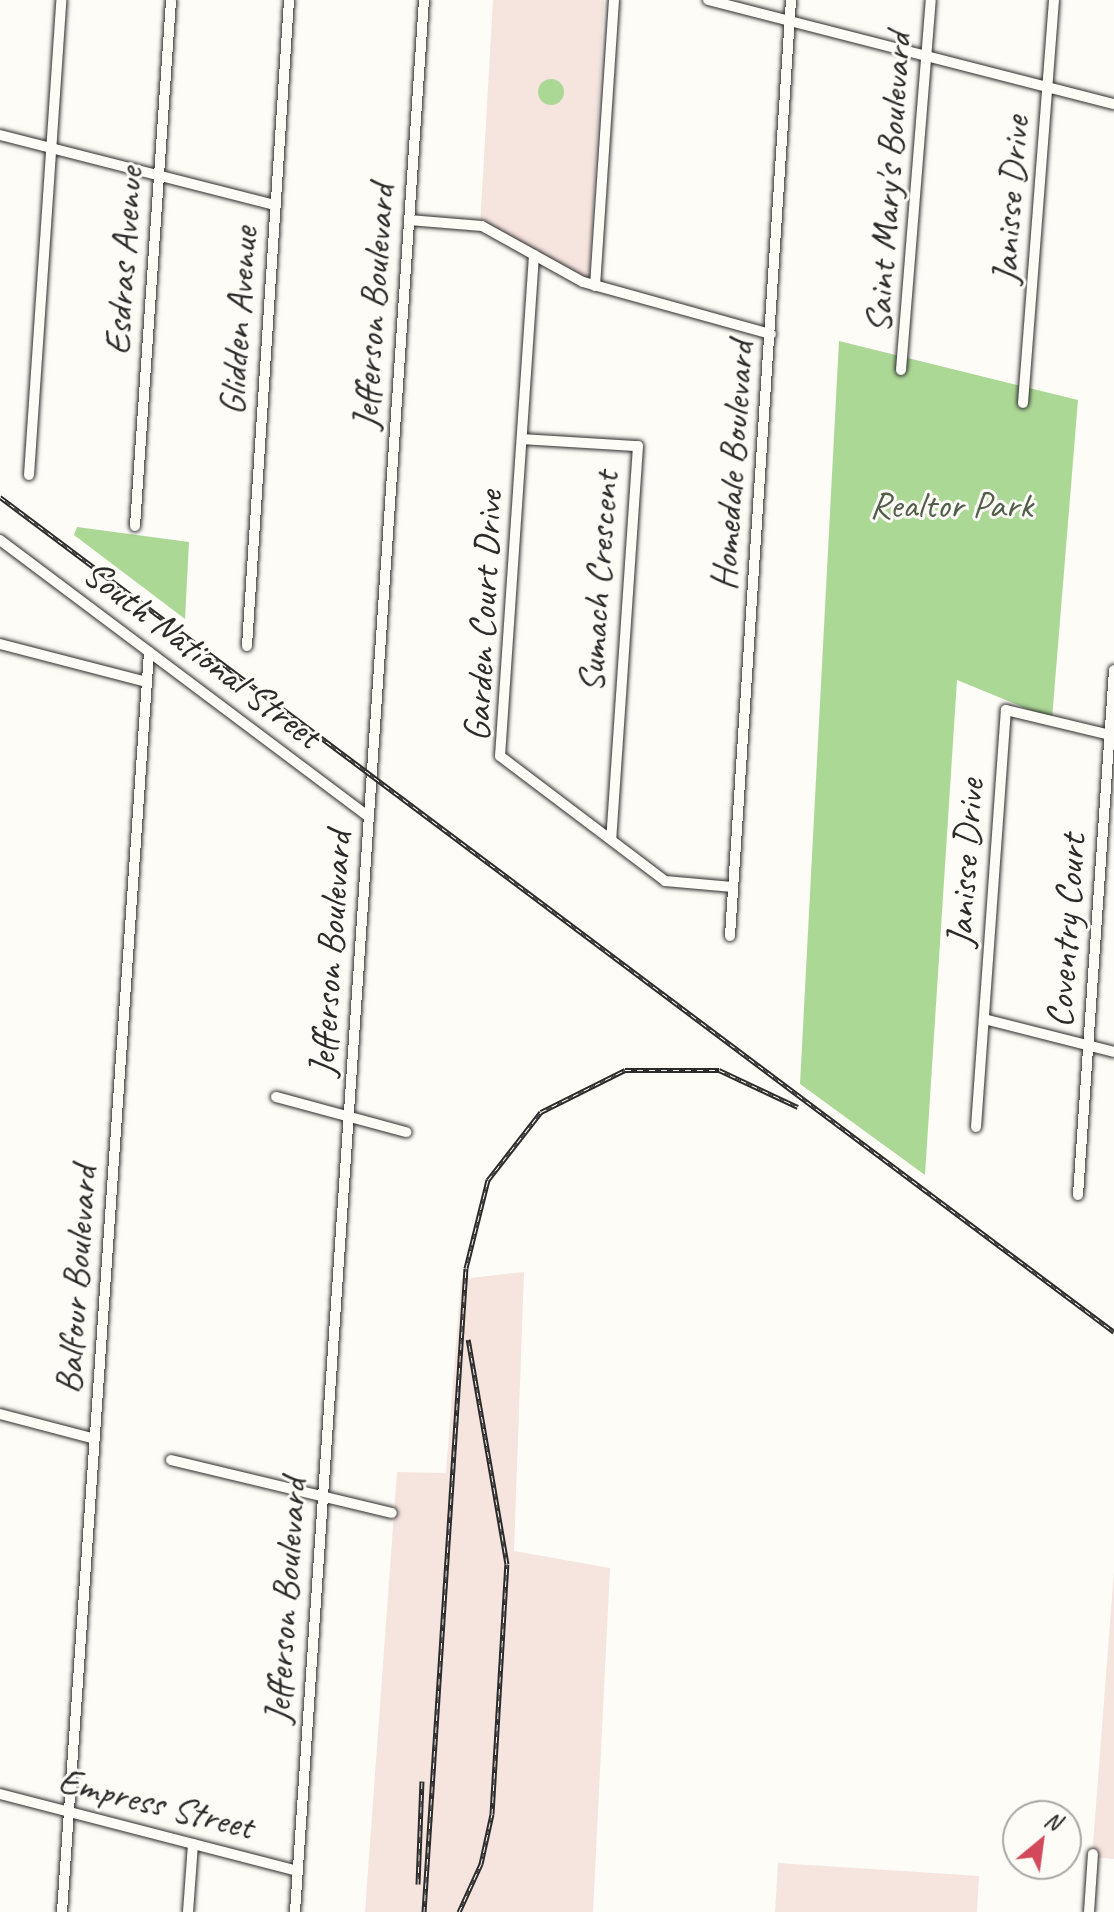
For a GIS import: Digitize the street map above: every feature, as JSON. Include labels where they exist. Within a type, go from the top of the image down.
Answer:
[{"type":"street","points":[[29,475],[61,0]]},
{"type":"street","name":"Esdras Avenue","points":[[135,526],[171,0]]},
{"type":"street","name":"Glidden Avenue","points":[[247,646],[289,0]]},
{"type":"street","name":"Jefferson Boulevard","points":[[295,1912],[424,0]]},
{"type":"street","points":[[595,286],[614,0]]},
{"type":"street","points":[[708,0],[1114,104]]},
{"type":"street","name":"Homedale Boulevard","points":[[730,936],[791,0]]},
{"type":"street","name":"Saint Mary's Boulevard","points":[[901,370],[931,0]]},
{"type":"street","name":"Janisse Drive","points":[[1023,403],[1054,0]]},
{"type":"street","points":[[0,135],[275,205]]},
{"type":"street","points":[[409,220],[482,226],[595,286],[771,334]]},
{"type":"street","name":"Garden Court Drive","points":[[534,255],[500,756],[665,881],[733,887]]},
{"type":"street","name":"Sumach Crescent","points":[[522,439],[638,446],[611,838]]},
{"type":"street","name":"South National Street","points":[[0,540],[369,817]]},
{"type":"street","points":[[0,644],[147,682]]},
{"type":"street","name":"Balfour Boulevard","points":[[62,1912],[149,652]]},
{"type":"street","name":"Coventry Court","points":[[1078,1195],[1114,670]]},
{"type":"street","name":"Janisse Drive","points":[[976,1127],[1006,710],[1110,735]]},
{"type":"street","points":[[984,1019],[1114,1052]]},
{"type":"street","points":[[276,1097],[406,1132]]},
{"type":"street","points":[[0,1414],[95,1439]]},
{"type":"street","points":[[171,1460],[392,1513]]},
{"type":"street","name":"Empress Street","points":[[0,1794],[297,1871]]},
{"type":"street","points":[[188,1912],[193,1844]]},
{"type":"street","points":[[1089,1912],[1093,1854]]},
{"type":"shaded area","points":[[493,0],[604,0],[589,284],[480,227]]},
{"type":"shaded area","points":[[524,1272],[514,1551],[610,1568],[593,1912],[365,1912],[397,1472],[446,1473],[461,1279]]},
{"type":"shaded area","points":[[1114,1571],[1114,1859],[1092,1857]]},
{"type":"shaded area","points":[[778,1863],[979,1876],[977,1912],[775,1912]]},
{"type":"green space","points":[[551,79],[560,83],[564,92],[560,101],[551,105],[542,101],[538,92],[542,83]]},
{"type":"green space","name":"Realtor Park","points":[[839,341],[1078,400],[1052,719],[957,680],[925,1175],[800,1084]]},
{"type":"green space","points":[[77,527],[189,542],[185,619],[74,535]]},
{"type":"railway","points":[[0,497],[1114,1332]]},
{"type":"railway","points":[[424,1912],[466,1268],[488,1180],[541,1112],[625,1070],[719,1070],[798,1107]]},
{"type":"railway","points":[[459,1912],[481,1864],[492,1814],[507,1564],[468,1339]]},
{"type":"railway","points":[[418,1884],[422,1781]]}]
